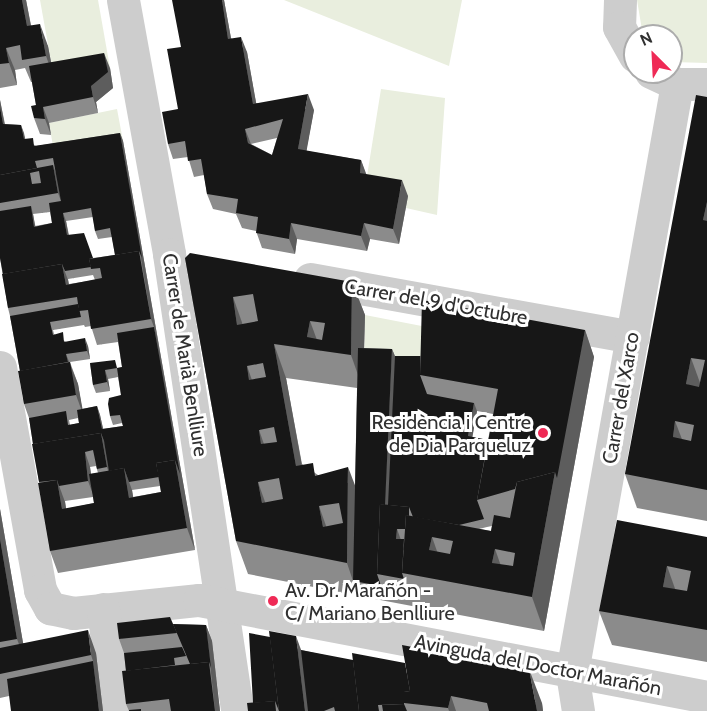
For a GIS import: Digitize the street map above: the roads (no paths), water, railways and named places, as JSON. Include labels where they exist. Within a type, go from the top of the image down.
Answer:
[{"type":"street","name":"Carrer de Marià Benlliure","points":[[123,0],[169,254],[225,605],[237,711]]},
{"type":"street","points":[[619,0],[619,27],[623,34]]},
{"type":"street","name":"Carrer del Xarco","points":[[578,711],[572,672],[614,524],[633,337],[677,84]]},
{"type":"street","points":[[169,254],[204,260]]},
{"type":"street","name":"Carrer del 9 d'Octubre","points":[[284,274],[633,337]]},
{"type":"street","name":"Avinguda del Doctor Marañón","points":[[0,367],[40,590],[50,608],[74,613],[176,600],[225,605],[707,698]]},
{"type":"street","points":[[103,609],[116,711]]},
{"type":"place","name":"Residència i Centre de Dia Parqueluz","points":[[543,433]]},
{"type":"place","name":"Av. Dr. Marañón - C/ Mariano Benlliure","points":[[273,601]]}]
